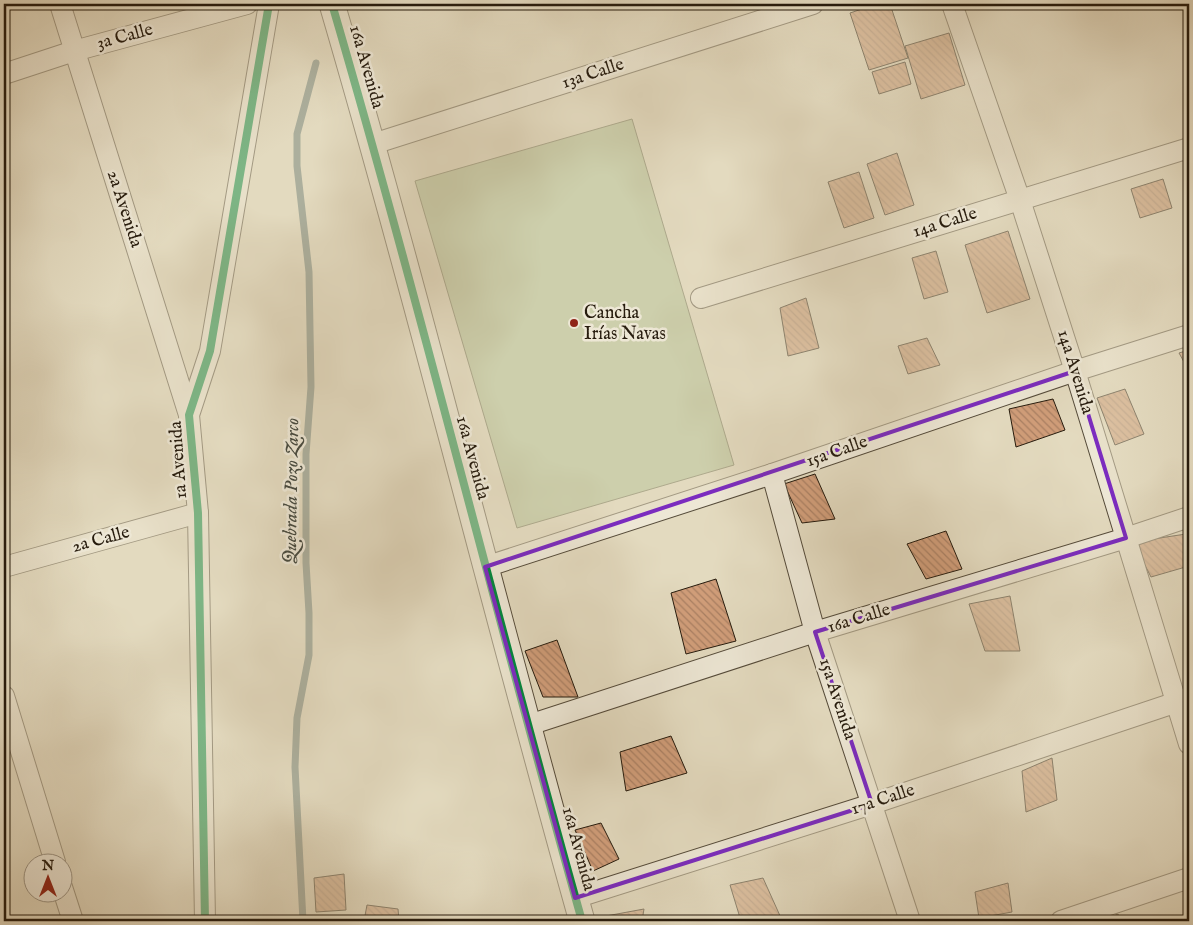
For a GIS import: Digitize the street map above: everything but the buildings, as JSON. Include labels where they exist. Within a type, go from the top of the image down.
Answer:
[{"type":"street","name":"2a Avenida","points":[[60,4],[189,415]]},
{"type":"street","name":"3a Calle","points":[[4,74],[74,51],[247,4]]},
{"type":"street","name":"1a Avenida","points":[[205,921],[198,513],[189,415],[210,351],[269,4]]},
{"type":"street","name":"16a Avenida","points":[[332,4],[373,144],[485,567],[582,921]]},
{"type":"street","name":"13a Calle","points":[[373,144],[813,4]]},
{"type":"street","name":"14a Avenida","points":[[952,4],[1020,200],[1126,538],[1183,700],[1189,744]]},
{"type":"street","name":"14a Calle","points":[[701,298],[1189,148]]},
{"type":"street","name":"15a Calle","points":[[485,567],[772,474],[1075,371],[1189,335]]},
{"type":"street","name":"15a Avenida","points":[[772,474],[815,632],[910,921]]},
{"type":"street","name":"2a Calle","points":[[4,567],[198,513]]},
{"type":"street","name":"16a Calle","points":[[529,725],[815,632],[1126,538],[1189,517]]},
{"type":"street","points":[[4,696],[52,852]]},
{"type":"street","name":"17a Calle","points":[[575,898],[872,804],[1183,700]]},
{"type":"street","points":[[1061,921],[1189,878]]},
{"type":"street","points":[[67,902],[73,921]]},
{"type":"highlighted area","points":[[1075,371],[1126,538],[815,632],[872,804],[575,898],[485,567]]},
{"type":"green space","name":"Cancha Irías Navas","points":[[632,119],[734,465],[517,528],[415,181]]},
{"type":"waterway","name":"Quebrada Pozo Zarco","points":[[303,921],[295,767],[297,718],[309,655],[306,563],[306,454],[311,387],[309,272],[297,166],[297,134],[316,63]]},
{"type":"cycle path","points":[[205,921],[198,513],[189,415],[210,351],[269,4]]},
{"type":"cycle path","points":[[332,4],[397,233],[582,921]]},
{"type":"place","name":"Cancha Irías Navas","points":[[574,323]]}]
